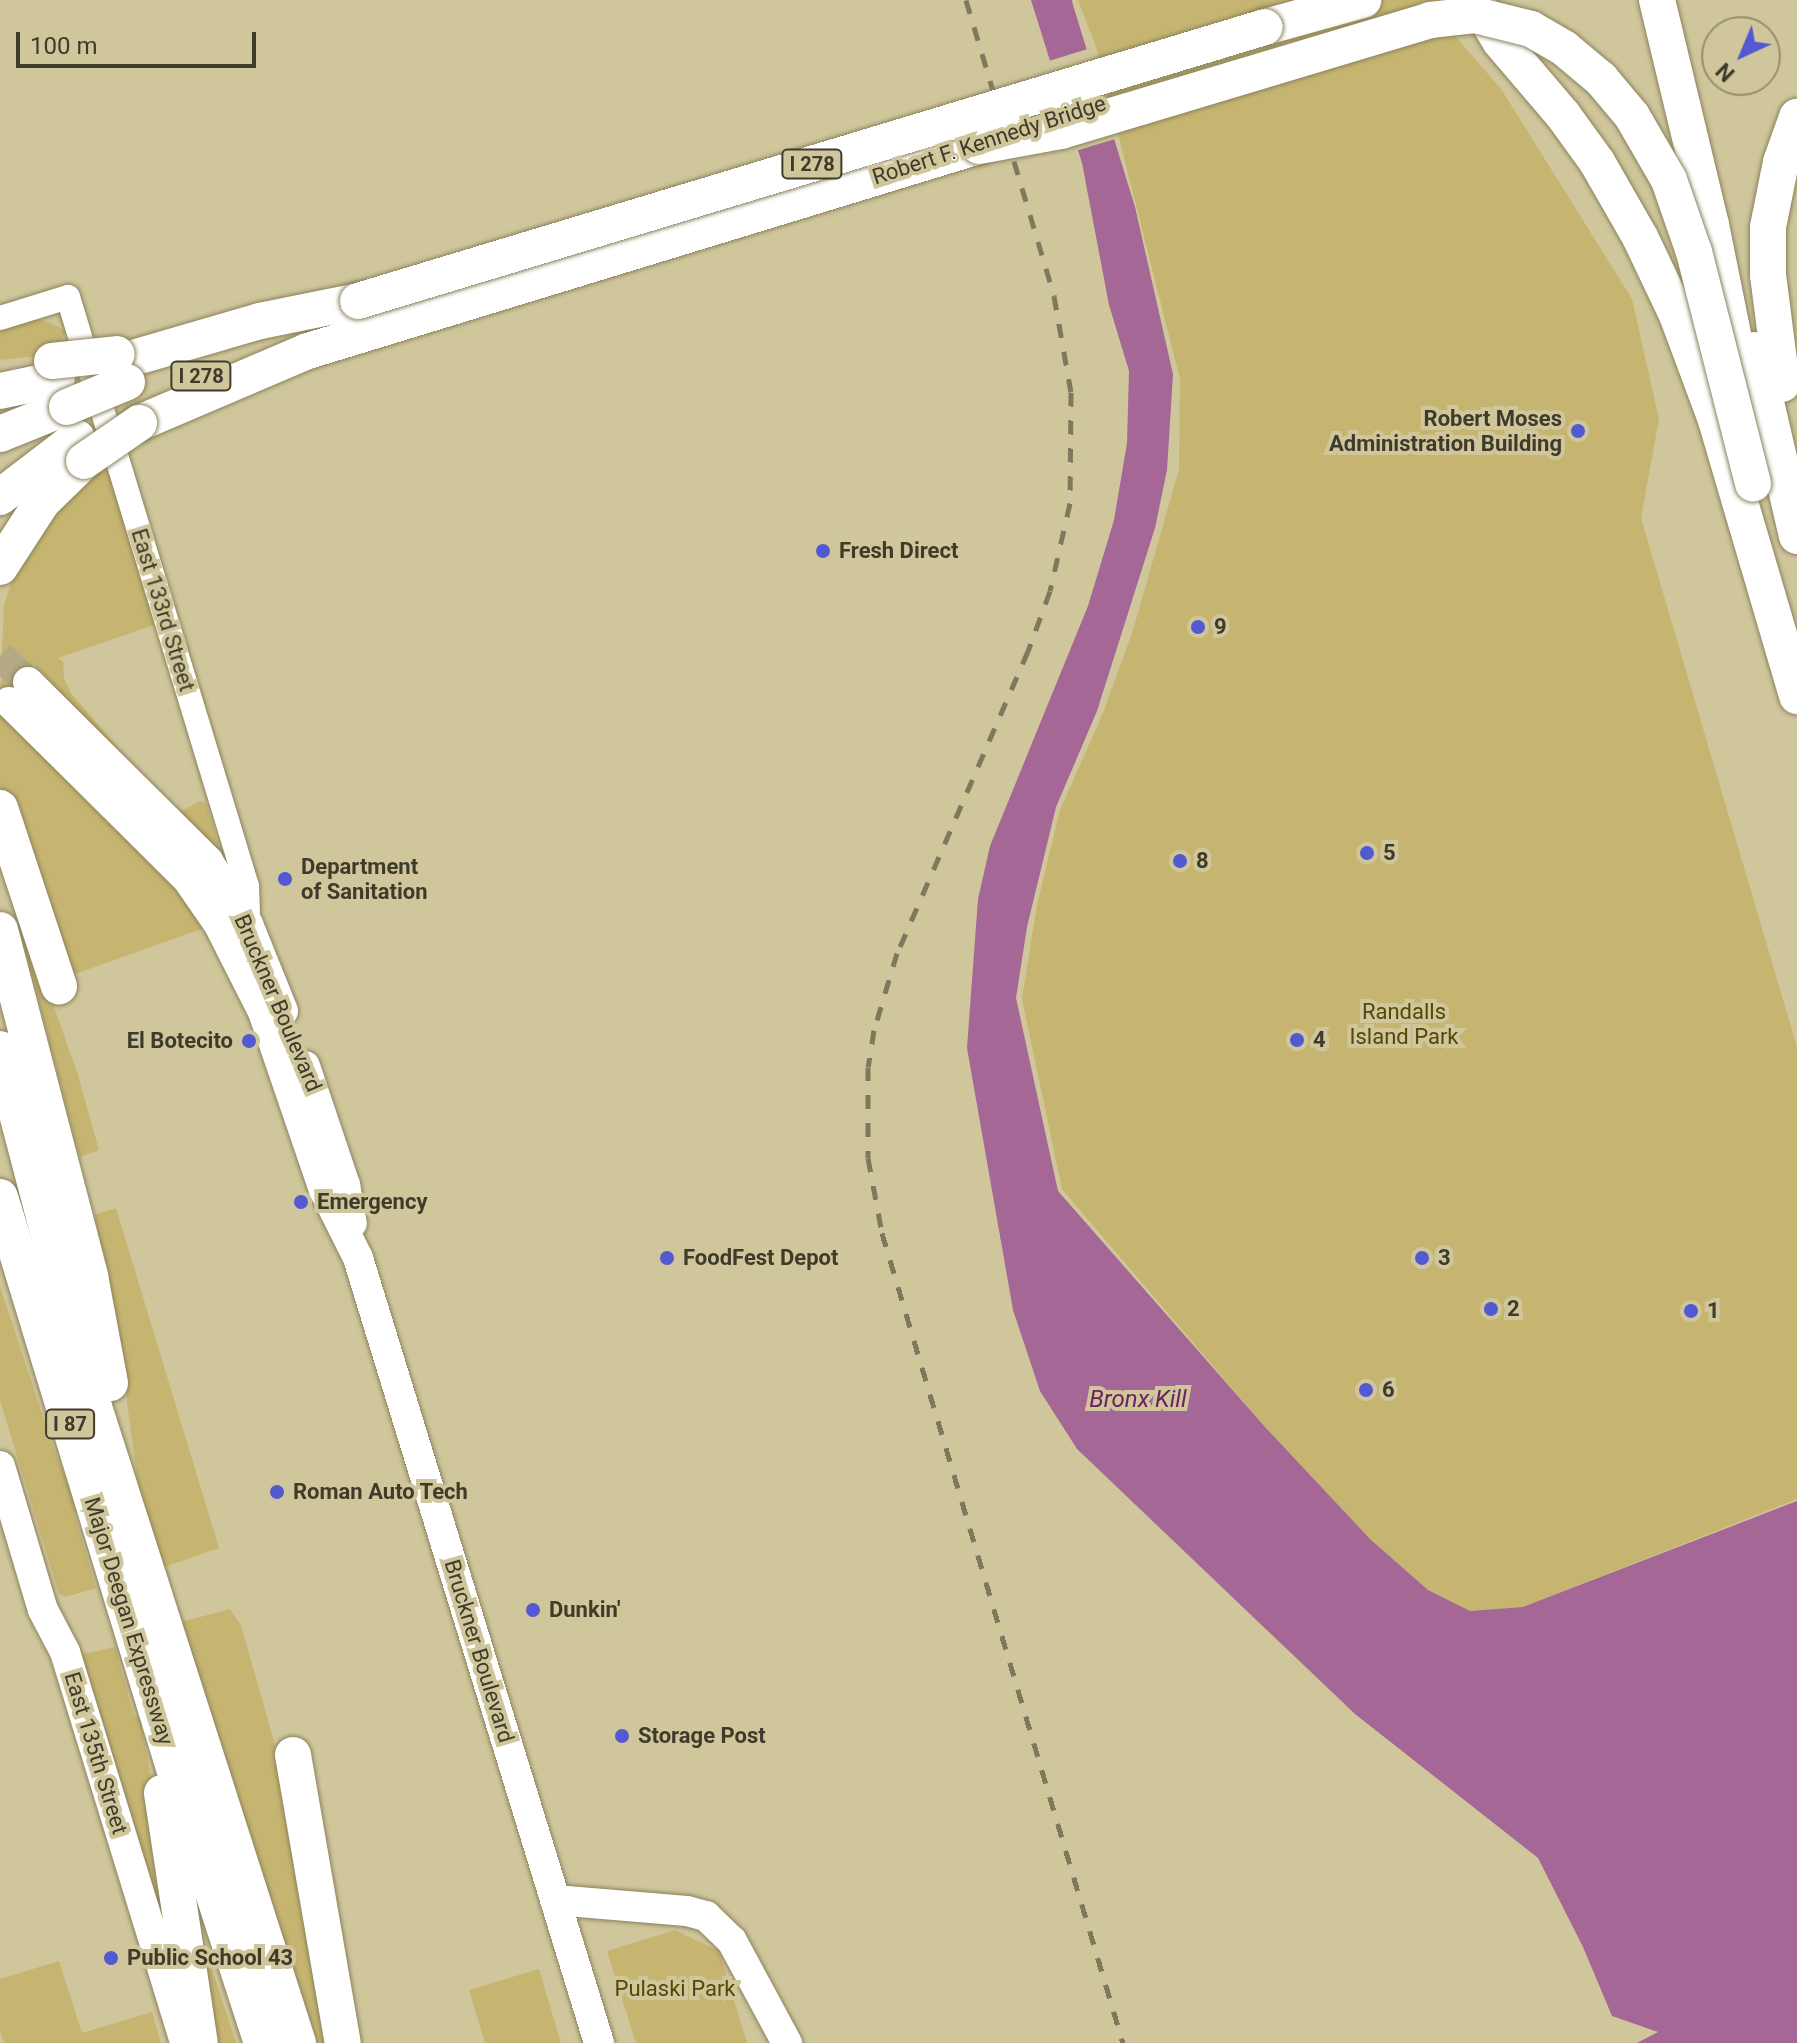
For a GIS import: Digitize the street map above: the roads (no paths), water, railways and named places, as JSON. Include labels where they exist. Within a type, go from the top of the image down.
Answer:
[{"type":"highway","points":[[1265,27],[1329,0]]},
{"type":"highway","name":"Robert F. Kennedy Bridge","points":[[268,345],[358,301],[1363,0]]},
{"type":"highway","name":"Robert F. Kennedy Bridge","points":[[268,345],[308,351],[979,146],[1055,117],[1441,0]]},
{"type":"highway","points":[[1475,0],[1500,41],[1582,140],[1627,212],[1653,264],[1682,328],[1715,417],[1797,696]]},
{"type":"highway","points":[[1657,0],[1702,162],[1797,536]]},
{"type":"highway","points":[[1665,0],[1702,162],[1750,421],[1753,484]]},
{"type":"highway","points":[[979,146],[1061,131],[1430,20],[1475,15],[1531,29],[1565,49],[1601,79],[1639,126],[1669,180],[1694,252],[1753,484],[1779,633]]},
{"type":"highway","points":[[1797,117],[1776,181],[1768,249],[1773,326],[1797,480]]},
{"type":"highway","name":"I 278","points":[[0,497],[67,409],[127,385],[178,345],[268,345]]},
{"type":"highway","points":[[0,434],[127,385],[268,345]]},
{"type":"highway","points":[[0,365],[67,409]]},
{"type":"highway","name":"I 278","points":[[0,391],[67,409]]},
{"type":"highway","points":[[0,567],[42,502],[67,409]]},
{"type":"highway","points":[[0,808],[59,986]]},
{"type":"highway","points":[[0,930],[40,1141],[54,1260]]},
{"type":"highway","points":[[0,1049],[40,1141]]},
{"type":"highway","name":"Major Deegan Expressway","points":[[0,1197],[54,1260],[94,1407],[128,1511],[130,1572]]},
{"type":"highway","points":[[0,1226],[54,1260]]},
{"type":"highway","name":"Major Deegan Expressway","points":[[54,1260],[130,1572],[157,1660],[298,2043]]},
{"type":"highway","points":[[157,1660],[200,2043]]},
{"type":"highway","name":"Major Deegan Expressway","points":[[157,1660],[212,1894],[262,2043]]},
{"type":"highway","points":[[293,1755],[343,2043]]},
{"type":"main road","name":"Bruckner Boulevard","points":[[358,1258],[324,1190],[263,1012],[214,917],[176,867],[18,692],[197,849],[219,875],[248,924],[331,1139],[345,1185],[358,1258],[599,2043]]},
{"type":"main road","name":"East 135th Street","points":[[0,1466],[43,1610],[65,1652],[185,2043]]},
{"type":"main road","points":[[555,1900],[687,1911],[706,1916],[732,1941],[787,2043]]},
{"type":"street","name":"East 133rd Street","points":[[0,318],[68,297],[247,886],[248,924]]},
{"type":"water","name":"Bronx Kill","points":[[1031,0],[1072,0],[1135,207],[1173,374],[1167,470],[1155,528],[1097,711],[1056,807],[1027,927],[1016,998],[1058,1191],[1265,1427],[1370,1539],[1428,1590],[1470,1611],[1523,1607],[1797,1501],[1797,2043],[1637,2043],[1658,2032],[1612,2016],[1583,1947],[1538,1858],[1355,1714],[1077,1449],[1040,1391],[1013,1310],[967,1048],[978,899],[990,846],[1088,606],[1114,520],[1127,443],[1129,371],[1109,305],[1082,163]]},
{"type":"tunnel","points":[[0,656],[28,682]]},
{"type":"railway","points":[[966,0],[1054,296],[1071,392],[1070,503],[1050,591],[1028,651],[897,953],[874,1030],[868,1067],[868,1158],[882,1233],[1123,2043]]},
{"type":"place","name":"Robert Moses Administration Building","points":[[1578,431]]},
{"type":"place","name":"Fresh Direct","points":[[823,551]]},
{"type":"place","name":"9","points":[[1198,627]]},
{"type":"place","name":"5","points":[[1367,853]]},
{"type":"place","name":"8","points":[[1180,861]]},
{"type":"place","name":"Department of Sanitation","points":[[285,879]]},
{"type":"place","name":"4","points":[[1297,1040]]},
{"type":"place","name":"El Botecito","points":[[249,1041]]},
{"type":"place","name":"Emergency","points":[[301,1202]]},
{"type":"place","name":"FoodFest Depot","points":[[667,1258]]},
{"type":"place","name":"3","points":[[1422,1258]]},
{"type":"place","name":"2","points":[[1491,1309]]},
{"type":"place","name":"1","points":[[1691,1311]]},
{"type":"place","name":"6","points":[[1366,1390]]},
{"type":"place","name":"Roman Auto Tech","points":[[277,1492]]},
{"type":"place","name":"Dunkin'","points":[[533,1610]]},
{"type":"place","name":"Storage Post","points":[[622,1736]]},
{"type":"place","name":"Public School 43","points":[[111,1958]]},
{"type":"park label","name":"Randalls Island Park","points":[[1404,1024]]},
{"type":"park label","name":"Pulaski Park","points":[[675,1989]]}]
